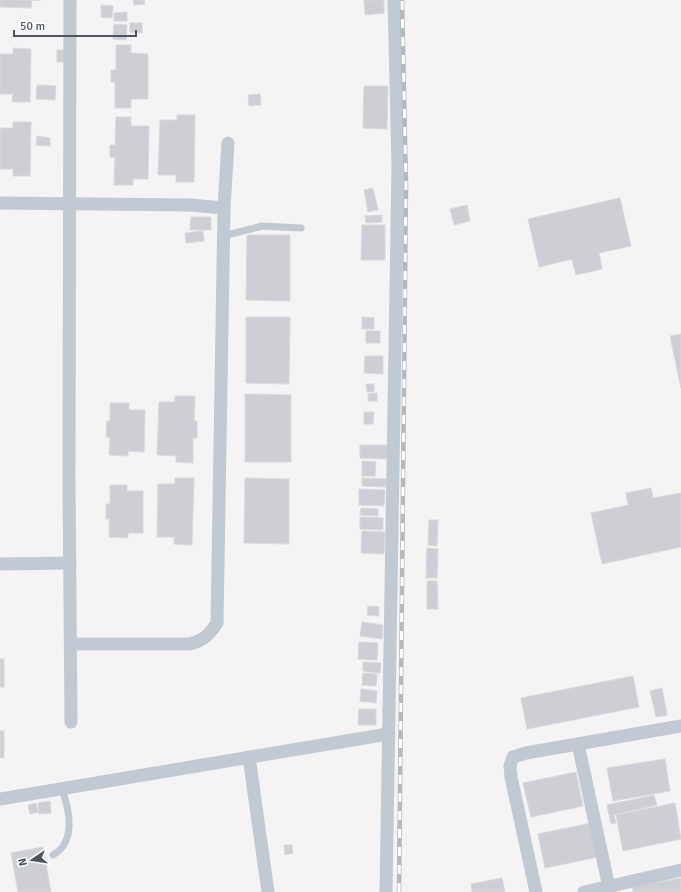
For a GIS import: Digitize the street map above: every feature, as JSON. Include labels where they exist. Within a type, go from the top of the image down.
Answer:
[{"type":"street","points":[[70,0],[70,563],[72,722]]},
{"type":"street","points":[[386,892],[398,166],[394,0]]},
{"type":"street","points":[[71,644],[189,644],[201,641],[210,633],[217,623],[224,208],[228,143]]},
{"type":"street","points":[[0,203],[70,203],[224,208]]},
{"type":"street","points":[[0,564],[70,563]]},
{"type":"street","points":[[536,892],[511,776],[510,766],[513,757],[526,753],[681,726]]},
{"type":"street","points":[[0,799],[62,790],[388,734]]},
{"type":"street","points":[[578,744],[610,889]]},
{"type":"street","points":[[249,757],[268,892]]},
{"type":"street","points":[[584,892],[610,889],[681,870]]},
{"type":"lane","points":[[224,236],[262,226],[301,228]]},
{"type":"lane","points":[[53,855],[59,852],[69,835],[66,802],[62,790]]},
{"type":"building","points":[[0,0],[32,0],[31,8],[0,7]]},
{"type":"building","points":[[133,0],[144,0],[145,4],[134,5]]},
{"type":"building","points":[[364,0],[384,0],[384,13],[365,15]]},
{"type":"building","points":[[101,5],[113,6],[112,18],[101,17]]},
{"type":"building","points":[[127,12],[127,21],[114,21],[114,13]]},
{"type":"building","points":[[130,23],[142,23],[142,33],[130,32]]},
{"type":"building","points":[[114,24],[127,25],[126,40],[113,39]]},
{"type":"building","points":[[116,45],[131,45],[131,53],[148,54],[148,99],[131,99],[131,108],[115,108],[115,82],[111,82],[111,70],[116,70]]},
{"type":"building","points":[[13,48],[31,49],[30,102],[12,102],[13,94],[0,94],[0,54],[13,54]]},
{"type":"building","points":[[57,50],[68,50],[68,62],[57,62]]},
{"type":"building","points":[[37,85],[56,86],[55,100],[36,99]]},
{"type":"building","points":[[364,86],[388,86],[387,129],[363,128]]},
{"type":"building","points":[[260,94],[261,105],[249,106],[248,95]]},
{"type":"building","points":[[177,115],[195,115],[194,182],[176,182],[176,175],[158,175],[160,120],[177,120]]},
{"type":"building","points":[[116,117],[131,117],[131,126],[149,126],[148,179],[133,179],[133,185],[114,185],[115,158],[110,157],[110,145],[115,145]]},
{"type":"building","points":[[13,122],[31,122],[30,176],[13,176],[13,169],[0,169],[0,128],[13,128]]},
{"type":"building","points":[[37,136],[50,138],[50,146],[36,145]]},
{"type":"building","points":[[373,188],[378,210],[368,212],[364,190]]},
{"type":"building","points":[[620,198],[631,246],[599,253],[602,269],[576,275],[572,259],[539,267],[528,219]]},
{"type":"building","points":[[467,205],[470,221],[454,225],[450,209]]},
{"type":"building","points":[[382,215],[382,222],[366,223],[365,216]]},
{"type":"building","points":[[191,217],[211,217],[211,230],[190,230]]},
{"type":"building","points":[[362,225],[385,225],[385,260],[361,260]]},
{"type":"building","points":[[203,231],[204,241],[186,243],[185,233]]},
{"type":"building","points":[[247,235],[290,235],[290,301],[246,300]]},
{"type":"building","points":[[246,317],[290,317],[289,384],[246,383]]},
{"type":"building","points":[[362,317],[374,318],[374,329],[362,329]]},
{"type":"building","points":[[366,331],[380,331],[380,343],[366,343]]},
{"type":"building","points":[[681,334],[681,388],[670,336]]},
{"type":"building","points":[[365,356],[383,356],[383,374],[364,373]]},
{"type":"building","points":[[366,384],[374,384],[374,392],[367,392]]},
{"type":"building","points":[[377,393],[377,401],[368,401],[368,394]]},
{"type":"building","points":[[245,394],[291,395],[291,462],[245,462]]},
{"type":"building","points":[[175,396],[195,396],[194,421],[197,421],[197,438],[193,438],[193,463],[176,462],[176,456],[157,455],[159,402],[175,402]]},
{"type":"building","points":[[110,403],[129,403],[129,410],[145,410],[144,452],[128,451],[128,456],[109,455],[110,438],[106,437],[107,421],[110,421]]},
{"type":"building","points":[[364,412],[374,412],[373,424],[364,424]]},
{"type":"building","points":[[360,445],[387,445],[387,459],[360,458]]},
{"type":"building","points":[[362,461],[376,462],[375,476],[362,476]]},
{"type":"building","points":[[175,478],[194,478],[192,545],[174,544],[174,537],[157,537],[158,484],[175,484]]},
{"type":"building","points":[[245,478],[289,479],[289,544],[244,543]]},
{"type":"building","points":[[362,478],[386,479],[386,487],[362,486]]},
{"type":"building","points":[[110,485],[127,485],[127,491],[143,491],[143,533],[128,533],[128,538],[109,537],[109,519],[106,519],[106,504],[110,504]]},
{"type":"building","points":[[651,488],[653,498],[681,493],[681,547],[602,564],[591,513],[628,505],[626,493]]},
{"type":"building","points":[[359,489],[385,490],[384,506],[359,505]]},
{"type":"building","points":[[361,508],[378,509],[378,516],[360,515]]},
{"type":"building","points":[[360,517],[383,518],[383,530],[360,529]]},
{"type":"building","points":[[429,520],[438,520],[437,546],[428,545]]},
{"type":"building","points":[[362,531],[385,532],[384,554],[361,553]]},
{"type":"building","points":[[427,548],[438,549],[437,578],[426,578]]},
{"type":"building","points":[[427,581],[437,581],[438,609],[427,609]]},
{"type":"building","points":[[368,606],[379,607],[379,616],[367,615]]},
{"type":"building","points":[[362,622],[383,625],[382,639],[360,636]]},
{"type":"building","points":[[359,642],[378,643],[377,660],[358,659]]},
{"type":"building","points":[[0,659],[4,659],[4,687],[0,687]]},
{"type":"building","points":[[363,662],[381,663],[380,673],[363,671]]},
{"type":"building","points":[[363,673],[377,674],[376,686],[362,685]]},
{"type":"building","points":[[633,676],[639,707],[527,729],[521,698]]},
{"type":"building","points":[[662,688],[667,715],[656,717],[650,691]]},
{"type":"building","points":[[361,689],[377,691],[376,703],[360,701]]},
{"type":"building","points":[[359,709],[376,709],[376,725],[358,725]]},
{"type":"building","points":[[0,731],[4,731],[4,758],[0,758]]},
{"type":"building","points":[[665,759],[670,791],[613,801],[607,768]]},
{"type":"building","points":[[576,772],[583,806],[531,817],[523,783]]},
{"type":"building","points":[[654,795],[657,805],[614,815],[616,823],[611,824],[607,805]]},
{"type":"building","points":[[50,801],[51,813],[39,814],[38,803]]},
{"type":"building","points":[[36,803],[38,812],[30,814],[28,805]]},
{"type":"building","points":[[675,803],[681,839],[623,851],[616,815]]},
{"type":"building","points":[[591,823],[598,857],[545,868],[538,834]]},
{"type":"building","points":[[284,845],[292,845],[293,853],[285,855]]},
{"type":"building","points":[[43,847],[51,892],[18,892],[11,853]]},
{"type":"building","points":[[502,878],[505,892],[472,892],[471,884]]},
{"type":"building","points":[[681,878],[681,892],[633,892],[632,887]]},
{"type":"railway","points":[[399,892],[406,184],[402,0]]}]
